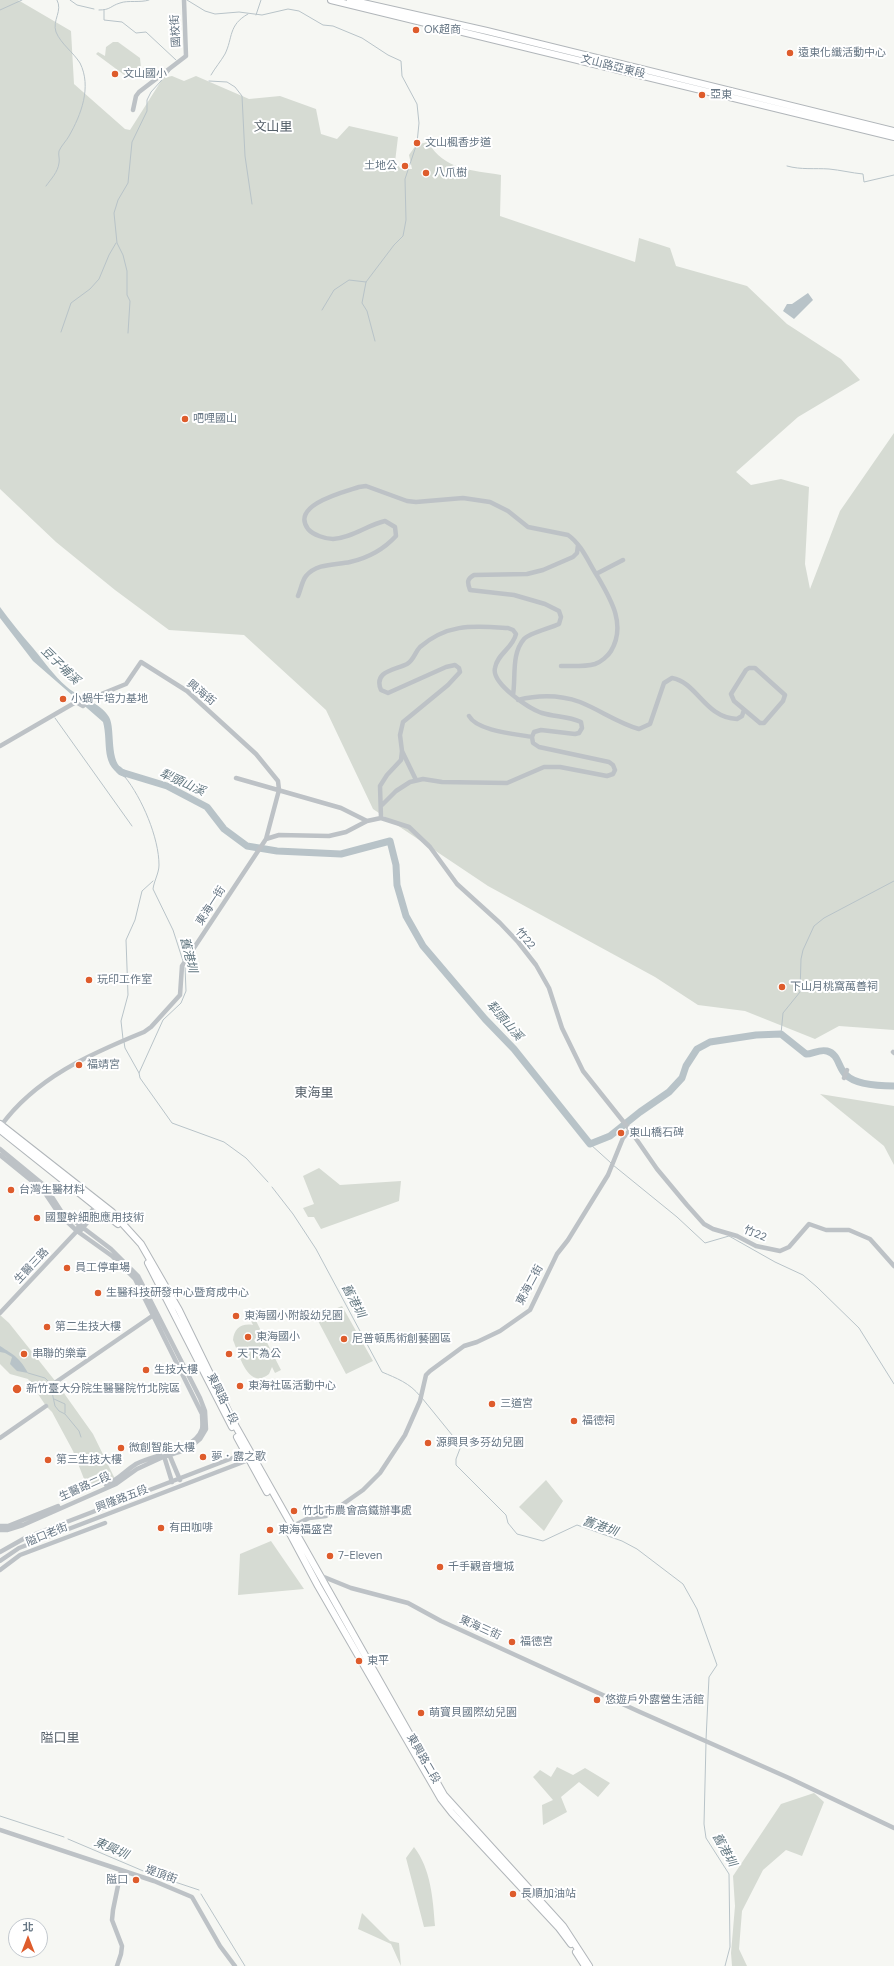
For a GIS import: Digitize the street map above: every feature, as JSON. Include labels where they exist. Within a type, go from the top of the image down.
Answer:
[{"type":"main road","name":"文山路亞東段","points":[[331,0],[486,34]]},
{"type":"main road","name":"文山路亞東段","points":[[350,0],[568,54],[894,131]]},
{"type":"main road","name":"文山路亞東段","points":[[672,79],[894,137]]},
{"type":"main road","name":"東興路一段","points":[[0,1127],[98,1206],[123,1223],[141,1244],[182,1315],[251,1459],[289,1528]]},
{"type":"main road","name":"東興路二段","points":[[289,1528],[312,1574],[441,1799],[563,1926],[589,1966]]},
{"type":"main road","name":"東興路二段","points":[[289,1528],[319,1575],[444,1795],[559,1928],[585,1966]]},
{"type":"street","name":"國校街","points":[[133,110],[136,96],[139,92],[186,56],[184,0]]},
{"type":"street","points":[[298,596],[306,576],[311,571],[318,567],[351,562],[373,554],[396,536],[395,527],[385,521],[356,533],[334,539],[321,536],[308,528],[305,521],[305,515],[311,506],[359,487],[366,486],[407,501],[416,502],[463,498],[490,502],[508,511],[520,523],[528,527],[568,535],[578,546],[610,599],[618,620],[617,641],[608,656],[596,664],[561,666]]},
{"type":"street","points":[[513,695],[515,683],[514,666],[519,648],[524,638],[559,624],[561,617],[558,611],[545,604],[514,595],[470,590],[467,583],[469,578],[474,575],[527,574],[543,570],[573,556],[577,553],[578,546]]},
{"type":"street","points":[[596,574],[624,560]]},
{"type":"street","points":[[266,839],[279,835],[329,836],[346,832],[367,821],[381,818],[382,805],[379,799],[380,786],[387,775],[401,760],[402,751],[400,735],[403,722],[457,677],[460,672],[459,668],[455,665],[446,667],[388,693],[381,690],[379,681],[383,673],[411,661],[420,648],[440,633],[467,626],[508,628],[513,630],[516,634],[515,639],[499,659],[494,670],[501,684],[518,700],[531,709],[541,713],[581,722],[582,728],[579,733],[575,734],[541,730],[534,732],[532,737],[533,743],[539,747],[609,762],[613,765],[615,770],[613,774],[607,776],[560,767],[544,767],[507,783],[495,784],[442,782],[423,778],[410,782],[396,791],[382,805]]},
{"type":"street","name":"興海街","points":[[0,746],[76,702],[83,706],[94,697],[123,687],[141,662],[186,691],[256,754],[278,781],[279,790]]},
{"type":"street","points":[[749,668],[755,668],[785,695],[783,701],[764,723],[760,723],[744,710],[734,701],[731,694],[746,670],[749,668]]},
{"type":"street","points":[[518,700],[537,696],[555,697],[579,702],[619,722],[639,729],[650,724],[664,683],[672,678],[682,682],[715,713],[737,719],[742,716],[744,710]]},
{"type":"street","points":[[469,716],[472,721],[488,729],[532,737]]},
{"type":"street","points":[[402,751],[416,780]]},
{"type":"street","points":[[236,778],[341,808],[367,821]]},
{"type":"street","points":[[266,839],[279,790]]},
{"type":"street","name":"竹22","points":[[381,818],[409,828],[420,836],[457,884],[518,942],[544,978],[562,1028],[583,1071],[630,1130],[657,1169],[704,1224],[713,1229],[737,1236],[756,1246],[780,1251],[789,1247],[809,1224],[826,1230],[849,1230],[870,1239],[894,1266]]},
{"type":"street","name":"東海一街","points":[[0,1127],[24,1100],[47,1080],[78,1061],[151,1027],[180,995],[181,969],[266,839]]},
{"type":"street","points":[[844,1078],[846,1072]]},
{"type":"street","name":"東海二街","points":[[289,1528],[309,1518],[326,1516],[363,1490],[380,1473],[405,1435],[420,1401],[426,1375],[430,1371],[464,1346],[477,1342],[500,1331],[530,1310],[557,1254],[571,1235],[610,1170],[624,1138],[630,1130]]},
{"type":"street","name":"生醫路二段","points":[[0,1152],[45,1186],[61,1211],[111,1249],[138,1276],[154,1315]]},
{"type":"street","name":"生醫路二段","points":[[0,1152],[42,1190],[59,1214],[77,1231],[95,1243],[131,1274],[200,1398],[207,1420],[206,1429],[200,1439],[188,1449],[136,1465],[112,1483],[8,1526],[0,1526]]},
{"type":"street","points":[[77,1231],[79,1225],[98,1206]]},
{"type":"street","points":[[77,1231],[83,1229],[98,1206]]},
{"type":"street","name":"生醫三路","points":[[0,1313],[77,1231]]},
{"type":"street","points":[[56,1382],[154,1315]]},
{"type":"street","points":[[0,1438],[46,1406]]},
{"type":"street","name":"興隆路五段","points":[[0,1552],[25,1538],[180,1480],[248,1452]]},
{"type":"street","points":[[166,1455],[180,1480]]},
{"type":"street","points":[[166,1455],[172,1482]]},
{"type":"street","name":"生醫路二段","points":[[0,1530],[7,1530],[23,1525],[116,1484],[137,1469],[166,1455]]},
{"type":"street","name":"興隆路五段","points":[[0,1561],[19,1548],[36,1541],[251,1459]]},
{"type":"street","name":"隘口老街","points":[[0,1570],[20,1555],[105,1523]]},
{"type":"street","name":"東海三街","points":[[312,1574],[319,1575],[351,1588],[408,1602],[441,1621],[789,1778],[894,1828]]},
{"type":"street","name":"堤頂街","points":[[0,1830],[154,1881],[192,1897],[220,1946],[235,1966]]},
{"type":"street","points":[[117,1966],[122,1946],[112,1920],[121,1871]]},
{"type":"shaded area","points":[[0,0],[18,0],[71,31],[74,84],[125,129],[130,130],[163,78],[172,76],[184,81],[196,76],[249,99],[280,96],[316,109],[321,134],[337,139],[349,126],[398,137],[395,162],[401,169],[412,169],[409,155],[416,145],[428,142],[442,158],[450,163],[469,170],[501,175],[500,216],[635,262],[639,238],[670,248],[676,266],[747,286],[787,324],[841,359],[860,380],[798,417],[736,472],[751,485],[781,479],[809,487],[805,564],[810,589],[840,511],[894,433],[894,1030],[839,1026],[815,1039],[745,1011],[698,1005],[655,977],[488,886],[373,809],[326,710],[244,635],[169,630],[115,590],[56,542],[0,489]]},
{"type":"shaded area","points":[[113,42],[118,42],[140,58],[141,68],[136,76],[127,77],[96,54],[98,52],[105,56],[106,47]]},
{"type":"shaded area","points":[[808,293],[813,300],[794,319],[783,311],[787,304],[792,304]]},
{"type":"shaded area","name":"豆子埔溪","points":[[0,607],[62,682],[72,691],[95,704],[109,717],[111,722],[114,754],[116,761],[125,770],[127,775],[126,778],[118,773],[108,761],[103,722],[33,661],[0,618]]},
{"type":"shaded area","points":[[820,1094],[894,1106],[894,1165],[884,1146]]},
{"type":"shaded area","points":[[319,1168],[340,1185],[401,1181],[399,1201],[321,1229],[314,1217],[308,1217],[303,1208],[314,1204],[303,1176]]},
{"type":"shaded area","name":"尼普頓馬術創藝園區","points":[[342,1306],[373,1361],[346,1374],[316,1317]]},
{"type":"shaded area","points":[[0,1315],[9,1323],[56,1382],[93,1434],[115,1479],[88,1489],[73,1451],[52,1412],[46,1406],[28,1379],[10,1374],[0,1364]]},
{"type":"shaded area","points":[[253,1315],[281,1370],[275,1373],[272,1367],[269,1374],[262,1378],[255,1378],[245,1369],[233,1340],[235,1333],[239,1328],[245,1325],[253,1325],[249,1317]]},
{"type":"shaded area","points":[[0,1346],[16,1357],[28,1373],[17,1371],[10,1364],[12,1357],[0,1352]]},
{"type":"shaded area","points":[[546,1480],[563,1501],[544,1531],[519,1507]]},
{"type":"shaded area","points":[[271,1541],[304,1589],[238,1595],[240,1554]]},
{"type":"shaded area","points":[[557,1767],[573,1775],[585,1768],[610,1783],[598,1797],[579,1782],[561,1797],[567,1812],[543,1825],[542,1805],[553,1800],[533,1777],[540,1770],[551,1777]]},
{"type":"shaded area","points":[[814,1793],[824,1802],[802,1856],[786,1850],[763,1870],[742,1911],[739,1949],[747,1966],[732,1966],[731,1953],[735,1906],[733,1876],[781,1804]]},
{"type":"shaded area","points":[[414,1847],[420,1856],[428,1875],[432,1895],[435,1926],[424,1927],[406,1858]]},
{"type":"shaded area","points":[[362,1913],[390,1941],[399,1943],[401,1966],[391,1944],[358,1929]]},
{"type":"waterway","points":[[0,10],[22,0]]},
{"type":"waterway","points":[[46,186],[57,169],[59,162],[59,151],[69,136],[81,110],[85,91],[85,82],[80,63],[56,32],[55,23],[59,8],[57,0]]},
{"type":"waterway","points":[[70,0],[77,5],[94,9]]},
{"type":"waterway","points":[[99,10],[108,9],[123,2],[149,0]]},
{"type":"waterway","points":[[187,0],[205,11],[215,14],[239,12],[262,15],[288,9],[299,11],[323,25],[333,26],[362,38],[388,55],[401,61],[402,76],[417,104],[419,123],[417,143],[405,179],[406,220],[403,236],[394,245],[366,282],[362,303],[367,311],[375,341]]},
{"type":"waterway","points":[[256,15],[261,0]]},
{"type":"waterway","points":[[104,10],[104,20],[122,22],[136,33],[146,32],[176,60]]},
{"type":"waterway","points":[[211,75],[225,54],[234,27],[248,14]]},
{"type":"waterway","points":[[128,333],[130,301],[127,295],[127,271],[123,255],[117,243],[114,213],[118,200],[128,183],[132,142],[147,111],[147,100],[151,92],[170,71]]},
{"type":"waterway","points":[[209,81],[227,82],[235,87],[242,96],[245,156],[252,204]]},
{"type":"waterway","points":[[787,166],[829,169],[863,174],[864,182],[894,175]]},
{"type":"waterway","points":[[61,332],[71,303],[90,289],[99,279],[109,255],[116,243]]},
{"type":"waterway","points":[[322,310],[334,290],[349,280],[366,282]]},
{"type":"waterway","points":[[55,718],[132,826]]},
{"type":"waterway","name":"犁頭山溪","points":[[119,770],[121,772],[167,786],[207,807],[224,829],[247,846],[277,851],[341,854],[390,841],[396,865],[397,885],[406,916],[423,946],[485,1019],[514,1049],[590,1144],[610,1136],[640,1112],[669,1092],[682,1078],[686,1066],[697,1049],[710,1042],[756,1035],[781,1034],[806,1054],[821,1051],[831,1053],[836,1058],[843,1072],[856,1081],[882,1086],[894,1086]]},
{"type":"waterway","name":"舊港圳","points":[[125,777],[143,807],[153,831],[159,865],[153,889],[173,930],[183,961]]},
{"type":"waterway","name":"舊港圳","points":[[123,1039],[121,1021],[128,995],[126,940],[135,920],[142,891],[153,881]]},
{"type":"waterway","points":[[781,1034],[783,1013],[800,992],[801,959],[803,950],[814,926],[824,918],[894,881]]},
{"type":"waterway","name":"舊港圳","points":[[185,966],[186,991],[181,1003],[163,1020],[139,1073],[140,1078],[172,1123],[224,1142],[246,1158],[268,1182]]},
{"type":"waterway","name":"舊港圳","points":[[124,1042],[125,1048],[139,1073]]},
{"type":"waterway","points":[[590,1144],[611,1163]]},
{"type":"waterway","points":[[613,1165],[677,1217],[705,1243],[729,1236],[775,1262],[803,1275],[859,1328],[894,1384]]},
{"type":"waterway","name":"舊港圳","points":[[272,1187],[293,1214],[316,1249],[382,1372],[407,1384],[420,1396]]},
{"type":"waterway","points":[[28,1373],[45,1378],[50,1383],[55,1406],[59,1411],[65,1414],[79,1431],[81,1437]]},
{"type":"waterway","name":"舊港圳","points":[[422,1398],[461,1446],[456,1459],[456,1465],[506,1515],[508,1523],[517,1534],[543,1541],[577,1525],[622,1541],[637,1549],[683,1584],[697,1609],[717,1665],[709,1677],[706,1740]]},
{"type":"waterway","points":[[54,1399],[65,1404],[65,1413]]},
{"type":"waterway","name":"舊港圳","points":[[706,1743],[704,1824],[706,1838],[729,1874],[730,1947],[725,1966]]},
{"type":"waterway","name":"東興圳","points":[[0,1816],[64,1837]]},
{"type":"waterway","name":"東興圳","points":[[68,1839],[148,1873]]},
{"type":"waterway","name":"東興圳","points":[[163,1878],[199,1890]]},
{"type":"waterway","name":"東興圳","points":[[201,1894],[245,1966]]},
{"type":"place","name":"OK超商","points":[[416,30]]},
{"type":"place","name":"遠東化纖活動中心","points":[[790,53]]},
{"type":"place","name":"文山國小","points":[[115,74]]},
{"type":"place","name":"亞東","points":[[702,95]]},
{"type":"place","name":"文山楓香步道","points":[[417,143]]},
{"type":"place","name":"土地公","points":[[405,166]]},
{"type":"place","name":"八爪樹","points":[[426,173]]},
{"type":"place","name":"吧哩國山","points":[[185,419]]},
{"type":"place","name":"小蝸牛培力基地","points":[[63,699]]},
{"type":"place","name":"玩印工作室","points":[[89,980]]},
{"type":"place","name":"下山月桃窩萬善祠","points":[[782,987]]},
{"type":"place","name":"福靖宮","points":[[79,1065]]},
{"type":"place","name":"東山橋石碑","points":[[621,1133]]},
{"type":"place","name":"台灣生醫材料","points":[[11,1190]]},
{"type":"place","name":"國璽幹細胞應用技術","points":[[37,1218]]},
{"type":"place","name":"員工停車場","points":[[67,1268]]},
{"type":"place","name":"生醫科技研發中心暨育成中心","points":[[98,1293]]},
{"type":"place","name":"東海國小附設幼兒園","points":[[236,1316]]},
{"type":"place","name":"第二生技大樓","points":[[47,1327]]},
{"type":"place","name":"東海國小","points":[[248,1337]]},
{"type":"place","name":"尼普頓馬術創藝園區","points":[[344,1339]]},
{"type":"place","name":"串聯的樂章","points":[[24,1354]]},
{"type":"place","name":"天下為公","points":[[229,1354]]},
{"type":"place","name":"生技大樓","points":[[146,1370]]},
{"type":"place","name":"東海社區活動中心","points":[[240,1386]]},
{"type":"place","name":"新竹臺大分院生醫醫院竹北院區","points":[[17,1389]]},
{"type":"place","name":"三道宮","points":[[492,1404]]},
{"type":"place","name":"福德祠","points":[[574,1421]]},
{"type":"place","name":"源興貝多芬幼兒園","points":[[428,1443]]},
{"type":"place","name":"微創智能大樓","points":[[121,1448]]},
{"type":"place","name":"夢．露之歌","points":[[203,1457]]},
{"type":"place","name":"第三生技大樓","points":[[48,1460]]},
{"type":"place","name":"竹北市農會高鐵辦事處","points":[[294,1511]]},
{"type":"place","name":"有田咖啡","points":[[161,1528]]},
{"type":"place","name":"東海福盛宮","points":[[270,1530]]},
{"type":"place","name":"7-Eleven","points":[[330,1556]]},
{"type":"place","name":"千手觀音壇城","points":[[440,1567]]},
{"type":"place","name":"福德宮","points":[[512,1642]]},
{"type":"place","name":"東平","points":[[359,1661]]},
{"type":"place","name":"悠遊戶外露營生活館","points":[[597,1700]]},
{"type":"place","name":"萌寶貝國際幼兒園","points":[[421,1713]]},
{"type":"place","name":"隘口","points":[[136,1880]]},
{"type":"place","name":"長順加油站","points":[[513,1894]]},
{"type":"district","name":"文山里","points":[[273,128]]},
{"type":"district","name":"東海里","points":[[314,1094]]},
{"type":"district","name":"隘口里","points":[[60,1739]]}]
